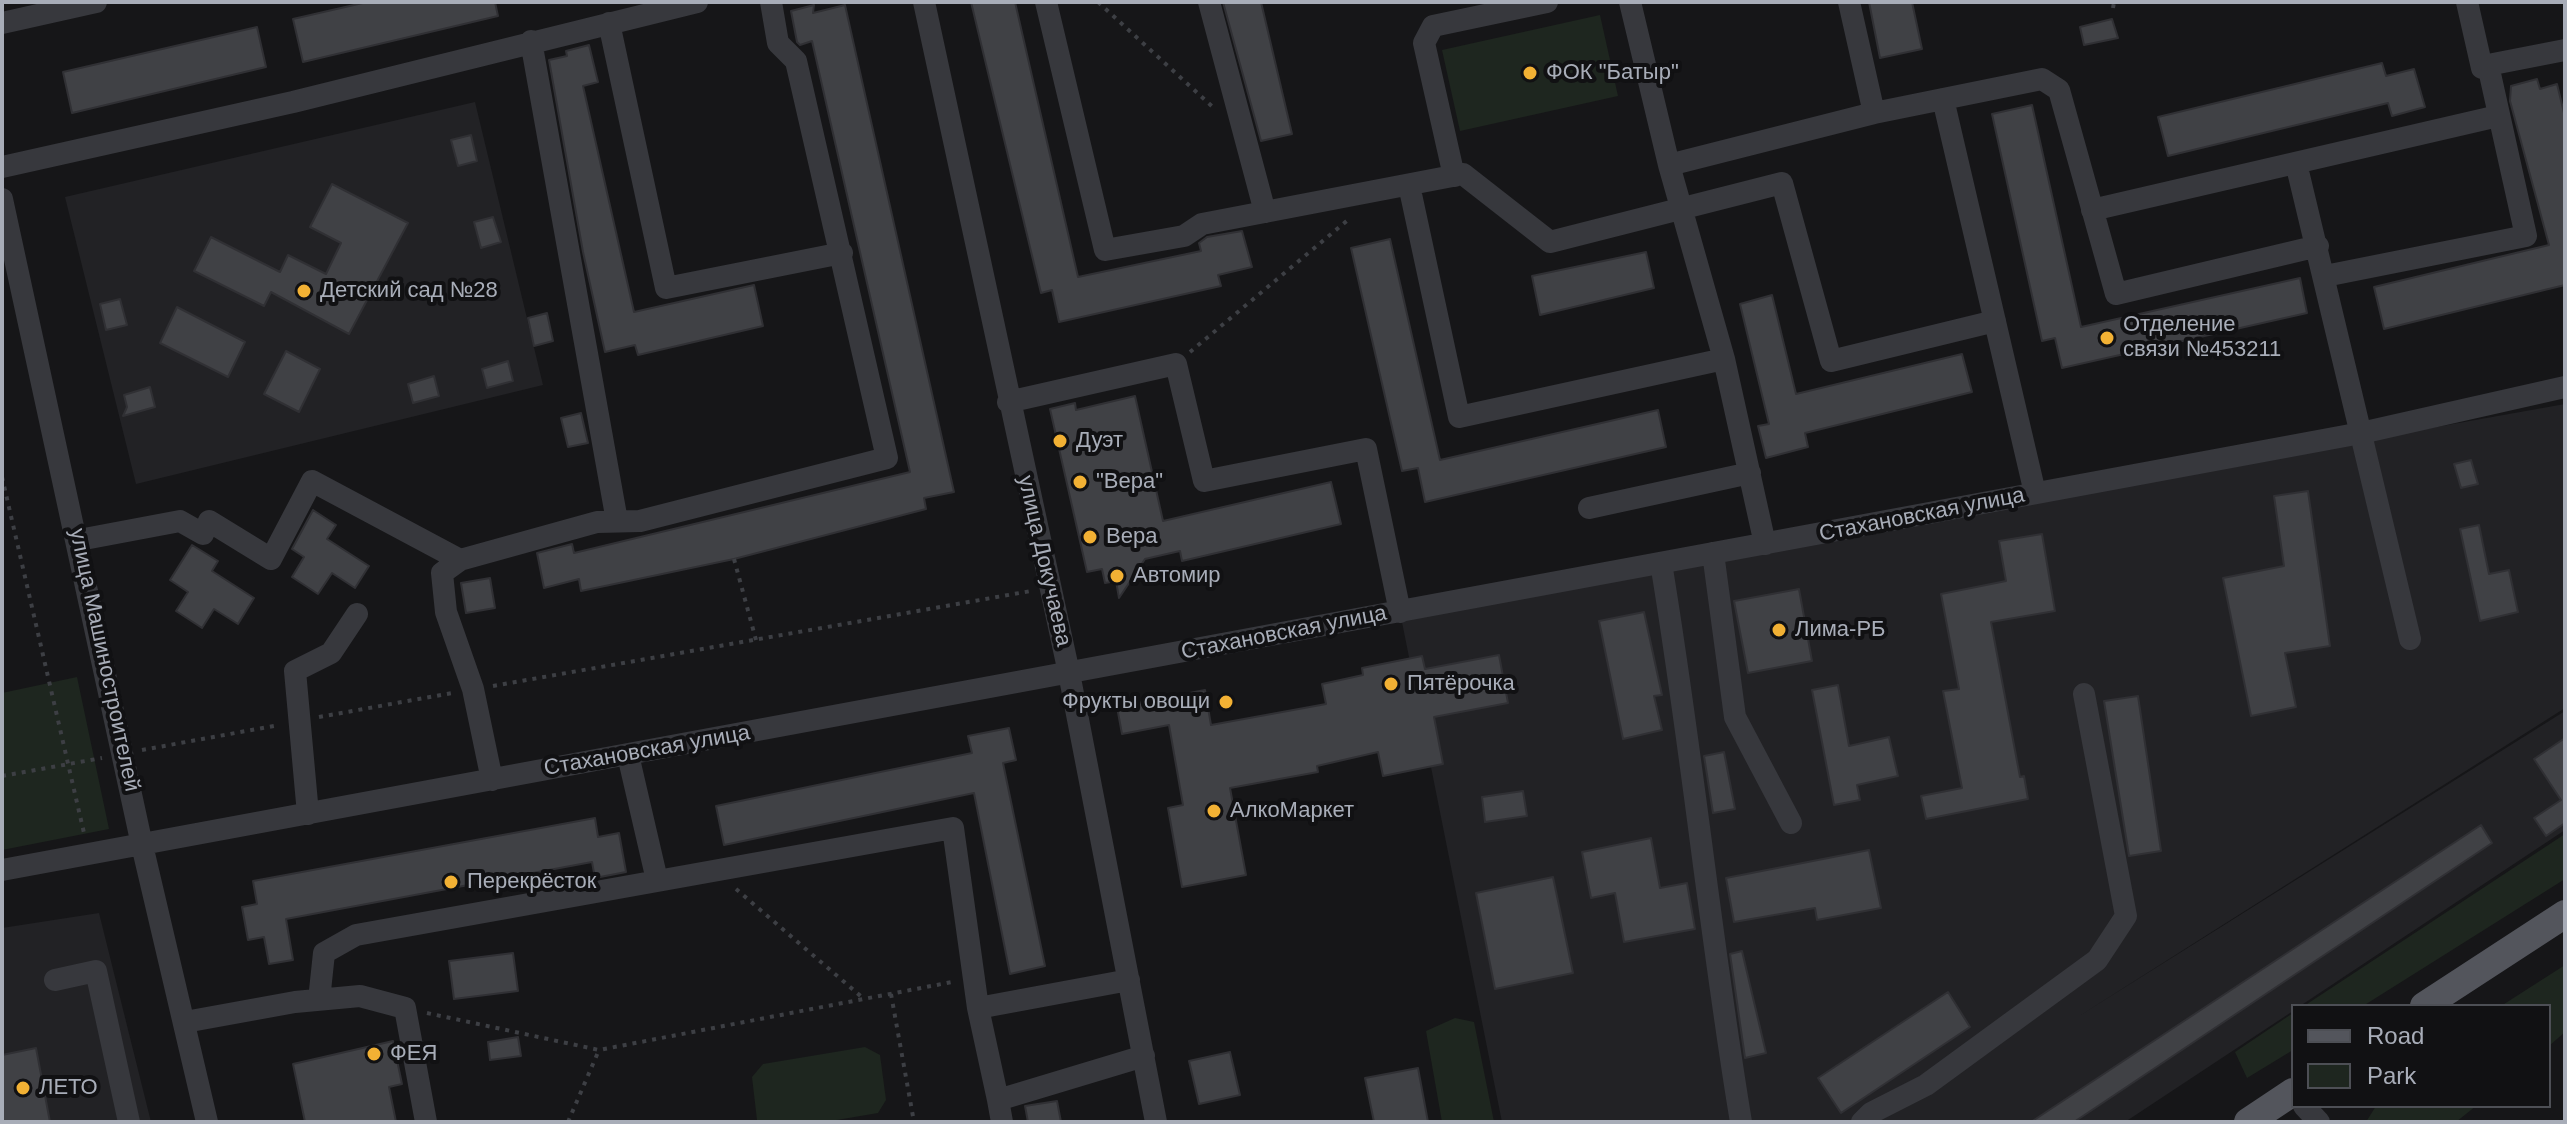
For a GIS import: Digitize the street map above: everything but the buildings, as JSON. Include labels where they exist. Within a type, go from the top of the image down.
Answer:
[{"type":"main road","points":[[2427,1004],[2565,914]]},
{"type":"main road","points":[[2248,1122],[2291,1094]]},
{"type":"street","points":[[2,23],[96,2]]},
{"type":"street","points":[[2,167],[293,102],[697,2]]},
{"type":"street","points":[[492,780],[473,689],[446,612],[442,573],[460,560],[597,522],[640,521],[887,458],[796,61],[778,43],[771,2]]},
{"type":"street","name":"улица Докучаева","points":[[924,2],[1069,673],[1156,1122]]},
{"type":"street","points":[[1046,2],[1105,250],[1184,236],[1202,224],[1463,174],[1550,242],[1782,183],[1831,361],[1995,321]]},
{"type":"street","points":[[1209,2],[1265,212]]},
{"type":"street","points":[[1454,176],[1424,43],[1433,26],[1547,2]]},
{"type":"street","points":[[1630,2],[1669,165],[1724,359],[1765,544]]},
{"type":"street","points":[[1849,2],[1874,113]]},
{"type":"street","points":[[2467,2],[2482,68],[2565,50]]},
{"type":"street","points":[[609,23],[666,288],[842,253]]},
{"type":"street","points":[[531,41],[617,521]]},
{"type":"street","points":[[2325,276],[2526,236],[2488,65]]},
{"type":"street","points":[[1669,165],[1874,113],[2042,79],[2059,90],[2116,294],[2318,246]]},
{"type":"street","points":[[1943,99],[2035,493]]},
{"type":"street","points":[[2092,210],[2498,116]]},
{"type":"street","points":[[2296,163],[2410,639]]},
{"type":"street","points":[[1409,185],[1459,417],[1724,359]]},
{"type":"street","name":"улица Машиностроителей","points":[[2,199],[79,540],[142,845],[207,1122]]},
{"type":"street","points":[[1008,402],[1176,364],[1204,481],[1366,449],[1400,612]]},
{"type":"street","name":"Стахановская улица","points":[[2,870],[2361,433],[2565,387]]},
{"type":"street","points":[[1589,508],[1750,473]]},
{"type":"street","points":[[79,540],[180,521],[203,534],[209,521],[271,559],[312,481],[460,560]]},
{"type":"street","points":[[1713,553],[1735,717],[1791,823]]},
{"type":"street","points":[[1661,563],[1701,831],[1713,950],[1741,1122]]},
{"type":"street","points":[[308,814],[295,671],[331,653],[357,614]]},
{"type":"street","points":[[1862,1122],[1871,1113],[1926,1085],[2097,960],[2126,916],[2084,694]]},
{"type":"street","points":[[628,755],[657,880]]},
{"type":"street","points":[[319,1000],[324,953],[356,935],[953,828],[978,1008],[1000,1111],[1144,1056]]},
{"type":"street","points":[[55,980],[96,971],[129,1122]]},
{"type":"street","points":[[978,1008],[1129,980]]},
{"type":"street","points":[[185,1022],[360,996],[405,1008],[426,1122]]},
{"type":"path","points":[[1098,2],[1244,132]]},
{"type":"path","points":[[1176,364],[1351,218]]},
{"type":"path","points":[[2,477],[89,854]]},
{"type":"path","points":[[734,559],[756,640]]},
{"type":"path","points":[[2,776],[1049,587]]},
{"type":"path","points":[[736,889],[864,999]]},
{"type":"path","points":[[405,1008],[599,1050],[974,977]]},
{"type":"path","points":[[891,994],[914,1122]]},
{"type":"path","points":[[568,1122],[599,1050]]},
{"type":"shaded area","name":"Детский сад №28","points":[[475,102],[543,385],[136,484],[65,197]]},
{"type":"shaded area","points":[[2565,404],[2565,708],[2076,1018],[2565,711],[2565,830],[2303,1004],[2291,1004],[2291,1012],[2125,1122],[1502,1122],[1400,612]]},
{"type":"shaded area","points":[[99,913],[151,1122],[2,1122],[2,928]]},
{"type":"green space","name":"ФОК \"Батыр\"","points":[[1600,15],[1618,96],[1460,131],[1442,50]]},
{"type":"green space","points":[[77,677],[109,829],[2,850],[2,693]]},
{"type":"green space","points":[[2565,834],[2565,879],[2366,1004],[2307,1004]]},
{"type":"green space","points":[[2565,965],[2565,1032],[2551,1044],[2551,1004],[2504,1004]]},
{"type":"green space","points":[[2291,1014],[2291,1051],[2247,1078],[2235,1052]]},
{"type":"green space","points":[[1455,1018],[1474,1022],[1494,1122],[1442,1122],[1426,1031]]},
{"type":"green space","points":[[865,1047],[880,1055],[886,1100],[878,1113],[825,1122],[757,1120],[752,1077],[763,1064]]},
{"type":"green space","points":[[2375,1108],[2474,1108],[2456,1122],[2366,1122]]},
{"type":"place","name":"ФОК \"Батыр\"","points":[[1530,73]]},
{"type":"place","name":"Детский сад №28","points":[[304,291]]},
{"type":"place","name":"Отделение связи №453211","points":[[2107,338]]},
{"type":"place","name":"Дуэт","points":[[1060,441]]},
{"type":"place","name":"\"Вера\"","points":[[1080,482]]},
{"type":"place","name":"Вера","points":[[1090,537]]},
{"type":"place","name":"Автомир","points":[[1117,576]]},
{"type":"place","name":"Лима-РБ","points":[[1779,630]]},
{"type":"place","name":"Пятёрочка","points":[[1391,684]]},
{"type":"place","name":"Фрукты овощи","points":[[1226,702]]},
{"type":"place","name":"АлкоМаркет","points":[[1214,811]]},
{"type":"place","name":"Перекрёсток","points":[[451,882]]},
{"type":"place","name":"ФЕЯ","points":[[374,1054]]},
{"type":"place","name":"ЛЕТО","points":[[23,1088]]}]
